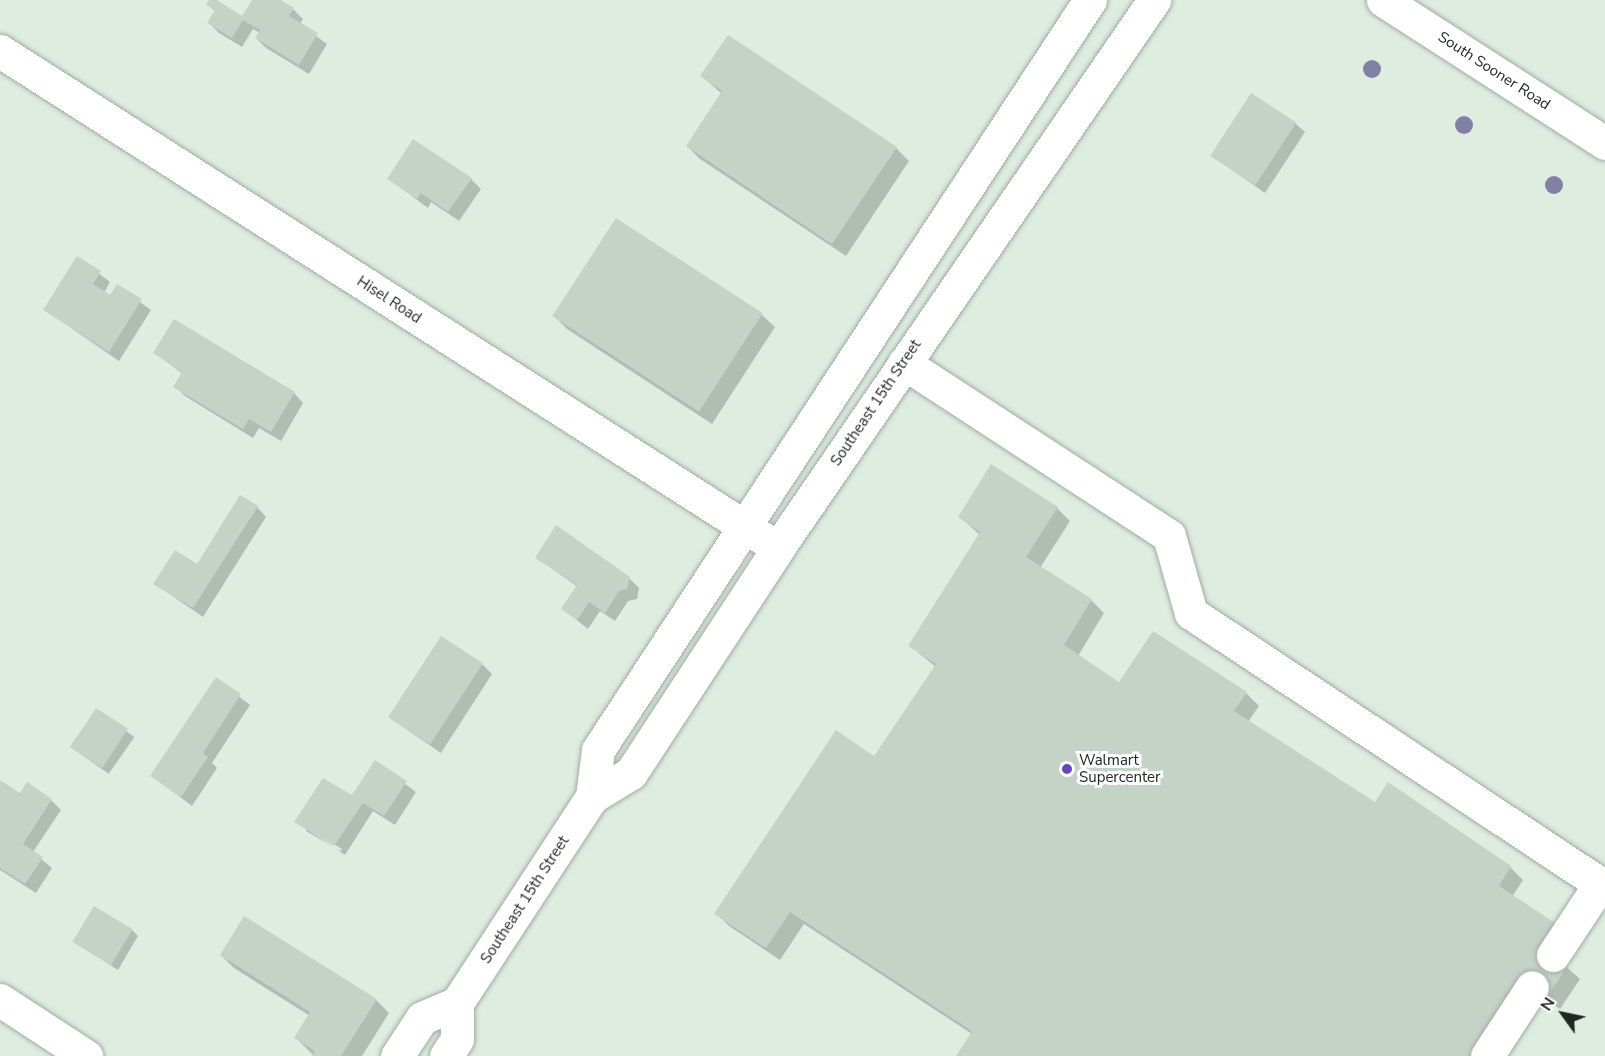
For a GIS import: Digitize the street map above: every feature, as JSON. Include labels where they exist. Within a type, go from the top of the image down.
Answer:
[{"type":"main road","name":"Southeast 15th Street","points":[[592,797],[598,750],[1089,0]]},
{"type":"main road","name":"Southeast 15th Street","points":[[457,1003],[592,797],[631,773],[778,548],[1154,0]]},
{"type":"main road","name":"South Sooner Road","points":[[1383,0],[1605,143]]},
{"type":"main road","name":"Hisel Road","points":[[0,51],[778,548]]},
{"type":"main road","points":[[868,339],[1168,536],[1191,613],[1602,886],[1553,955]]},
{"type":"main road","points":[[1486,1056],[1532,987]]},
{"type":"main road","points":[[0,1000],[80,1054]]},
{"type":"main road","points":[[398,1056],[422,1018],[457,1003],[457,1040],[446,1056]]},
{"type":"building","points":[[209,0],[217,0],[242,16],[252,0],[281,0],[294,8],[289,16],[318,33],[299,65],[255,38],[260,30],[243,20],[232,38],[207,23],[215,10],[206,5]]},
{"type":"building","points":[[728,35],[897,147],[832,244],[686,146],[722,91],[700,76]]},
{"type":"building","points":[[1251,93],[1296,122],[1255,185],[1210,156]]},
{"type":"building","points":[[413,139],[472,178],[448,212],[421,193],[417,199],[387,179]]},
{"type":"building","points":[[616,218],[763,313],[699,411],[552,316]]},
{"type":"building","points":[[77,256],[101,271],[93,284],[110,295],[117,284],[142,299],[109,352],[43,310]]},
{"type":"building","points":[[174,319],[295,392],[271,432],[249,419],[243,429],[173,387],[182,372],[153,353]]},
{"type":"building","name":"Walmart Supercenter","points":[[991,464],[1058,507],[1026,557],[1092,599],[1064,645],[1119,682],[1153,631],[1247,692],[1234,711],[1375,802],[1388,782],[1511,866],[1499,886],[1555,923],[1539,946],[1568,965],[1547,997],[1520,980],[1471,1056],[956,1056],[972,1031],[790,912],[766,948],[714,914],[836,730],[874,756],[936,664],[908,646],[980,532],[958,517]]},
{"type":"building","points":[[240,495],[258,506],[193,608],[153,584],[175,550],[197,564]]},
{"type":"building","points":[[556,525],[630,577],[627,589],[619,591],[605,613],[589,602],[577,620],[561,609],[577,585],[535,558]]},
{"type":"building","points":[[441,636],[483,663],[430,745],[388,717]]},
{"type":"building","points":[[216,677],[241,694],[203,753],[208,757],[181,797],[150,776]]},
{"type":"building","points":[[96,708],[128,729],[102,768],[70,747]]},
{"type":"building","points":[[375,760],[407,781],[384,816],[363,803],[334,846],[294,822],[323,778],[352,795]]},
{"type":"building","points":[[0,780],[20,793],[27,782],[52,799],[23,844],[43,857],[25,884],[0,868]]},
{"type":"building","points":[[94,906],[133,929],[111,965],[72,942]]},
{"type":"building","points":[[244,916],[377,999],[341,1056],[312,1056],[315,1051],[294,1038],[310,1012],[220,955]]},
{"type":"place","name":"Walmart Supercenter","points":[[1067,769]]}]
